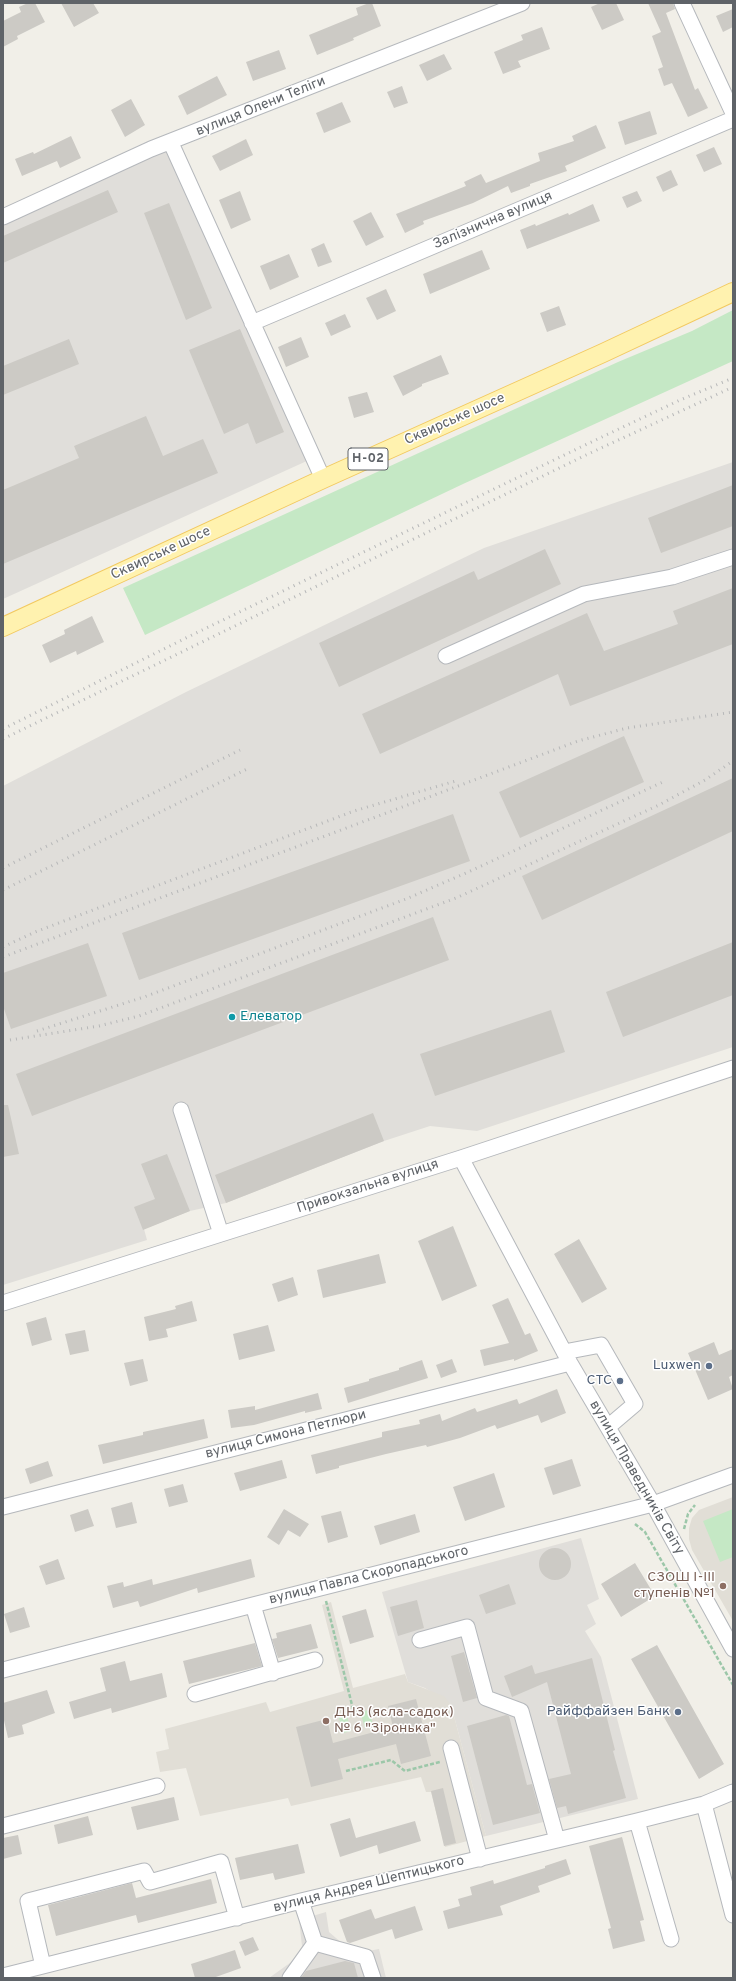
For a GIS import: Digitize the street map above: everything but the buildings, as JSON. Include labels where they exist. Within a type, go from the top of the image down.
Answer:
[{"type":"main road","name":"Сквирське шосе","points":[[3,627],[323,479],[604,353],[733,292]]},
{"type":"street","name":"вулиця Олени Теліги","points":[[3,217],[151,149],[171,143],[522,3]]},
{"type":"street","points":[[682,3],[733,113]]},
{"type":"street","name":"Залізнична вулиця","points":[[252,323],[733,119]]},
{"type":"street","points":[[171,143],[323,479]]},
{"type":"street","points":[[446,656],[584,594],[672,577],[733,557]]},
{"type":"street","name":"Привокзальна вулиця","points":[[3,1304],[461,1158],[733,1068]]},
{"type":"street","points":[[181,1110],[221,1234]]},
{"type":"street","name":"вулиця Праведників Світу","points":[[461,1158],[567,1357],[653,1504],[733,1649]]},
{"type":"street","name":"вулиця Симона Петлюри","points":[[3,1507],[567,1357],[601,1345],[635,1404],[608,1428]]},
{"type":"street","name":"вулиця Павла Скоропадського","points":[[3,1670],[253,1604],[653,1504],[733,1475]]},
{"type":"street","points":[[253,1604],[273,1673]]},
{"type":"street","points":[[420,1640],[467,1627],[486,1698],[521,1712],[557,1840]]},
{"type":"street","points":[[195,1694],[273,1673],[314,1660]]},
{"type":"street","points":[[452,1753],[480,1858]]},
{"type":"street","points":[[3,1826],[157,1786]]},
{"type":"street","name":"вулиця Андрея Шептицького","points":[[3,1976],[35,1971],[301,1901],[637,1821],[704,1804],[733,1792]]},
{"type":"street","points":[[704,1804],[733,1915]]},
{"type":"street","points":[[637,1821],[671,1939]]},
{"type":"street","points":[[35,1971],[28,1901],[122,1876],[144,1871],[150,1882],[221,1862],[237,1918]]},
{"type":"street","points":[[301,1901],[316,1943]]},
{"type":"street","points":[[290,1978],[316,1943]]},
{"type":"street","points":[[316,1943],[366,1957],[373,1978]]},
{"type":"path","points":[[684,1536],[684,1525],[688,1514],[695,1505],[701,1503]]},
{"type":"path","points":[[634,1523],[645,1532],[733,1685]]},
{"type":"path","points":[[322,1587],[355,1717]]},
{"type":"path","points":[[346,1772],[391,1760],[404,1771],[452,1753]]},
{"type":"shaded area","points":[[173,146],[309,460],[3,599],[3,224]]},
{"type":"shaded area","points":[[733,462],[733,1047],[477,1131],[430,1126],[384,1141],[226,1203],[190,1211],[144,1229],[147,1240],[3,1285],[3,786],[186,692],[484,548]]},
{"type":"shaded area","name":"СЗОШ І-ІІІ ступенів №1","points":[[733,1497],[733,1621],[692,1550],[689,1539],[689,1528],[692,1518],[699,1510]]},
{"type":"shaded area","points":[[581,1538],[599,1599],[587,1605],[596,1624],[585,1631],[601,1657],[638,1799],[486,1836],[451,1705],[425,1688],[408,1682],[382,1592]]},
{"type":"shaded area","name":"ДНЗ (ясла-садок) № 6 \"Зіронька\"","points":[[331,1602],[353,1688],[405,1674],[408,1682],[444,1696],[451,1705],[486,1836],[445,1847],[431,1792],[426,1792],[421,1777],[291,1806],[288,1798],[200,1816],[186,1768],[160,1772],[156,1752],[169,1749],[165,1729],[266,1702],[270,1712],[344,1691],[322,1605]]},
{"type":"shaded area","points":[[326,1912],[329,1932],[343,1944],[368,1951],[379,1949],[386,1978],[269,1978],[294,1960],[302,1946],[299,1920]]},
{"type":"green space","points":[[733,310],[733,361],[463,484],[145,635],[123,588],[618,362],[692,331]]},
{"type":"green space","points":[[733,1509],[733,1557],[720,1562],[703,1521]]},
{"type":"green space","points":[[369,1710],[373,1725],[365,1728],[360,1712]]},
{"type":"green space","points":[[347,1716],[351,1731],[343,1733],[339,1718]]},
{"type":"railway","points":[[3,729],[194,634],[583,446],[680,400],[733,378]]},
{"type":"railway","points":[[3,739],[586,455],[733,387]]},
{"type":"railway","points":[[3,957],[578,741],[627,728],[733,712]]},
{"type":"railway","points":[[3,868],[240,750]]},
{"type":"railway","points":[[10,1040],[99,1026],[139,1016],[456,898],[659,805],[705,780],[733,761]]},
{"type":"railway","points":[[3,890],[249,768]]},
{"type":"railway","points":[[3,947],[35,932],[354,811],[459,780]]},
{"type":"railway","points":[[37,1031],[144,997],[406,899],[466,873],[665,781]]},
{"type":"place","name":"Елеватор","points":[[232,1017]]},
{"type":"place","name":"Luxwen","points":[[709,1366]]},
{"type":"place","name":"СТС","points":[[620,1381]]},
{"type":"place","name":"СЗОШ І-ІІІ ступенів №1","points":[[723,1586]]},
{"type":"place","name":"Райффайзен Банк","points":[[678,1712]]},
{"type":"place","name":"ДНЗ (ясла-садок) № 6 \"Зіронька\"","points":[[326,1721]]}]
